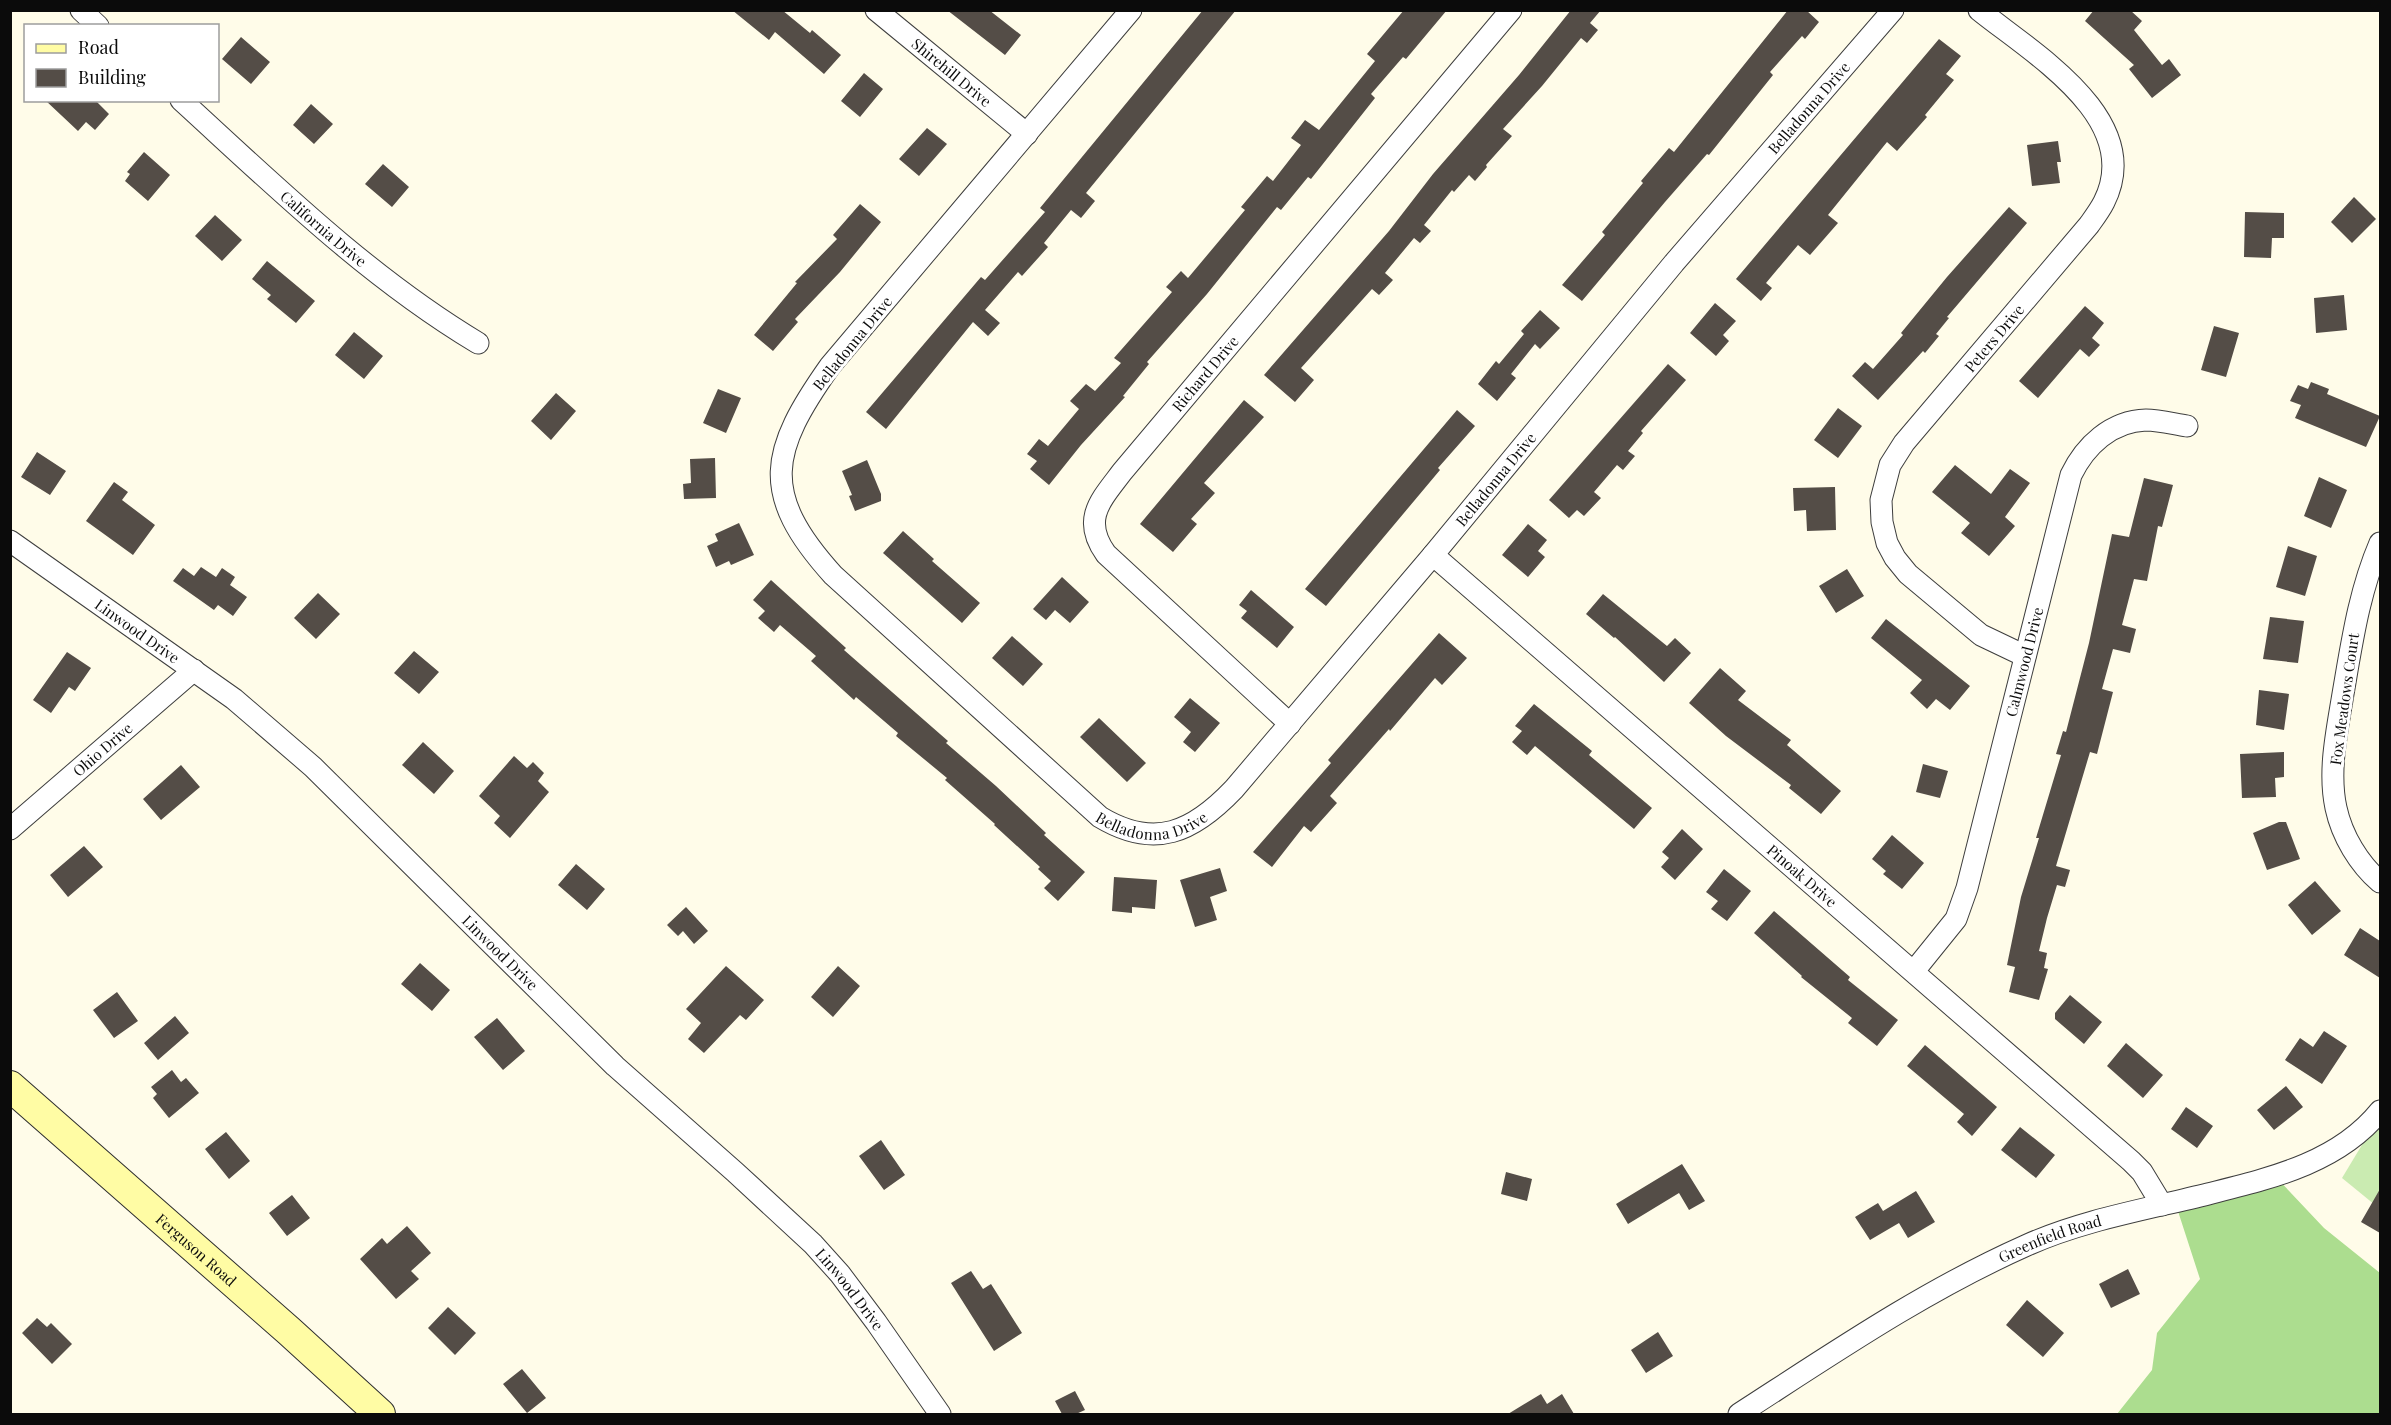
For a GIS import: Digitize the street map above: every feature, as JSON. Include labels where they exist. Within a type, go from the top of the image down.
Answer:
[{"type":"street","points":[[81,10],[96,24]]},
{"type":"street","name":"Shirehill Drive","points":[[876,10],[1027,134]]},
{"type":"street","name":"Belladonna Drive","points":[[1131,10],[830,366],[792,425],[782,459],[782,480],[788,509],[798,531],[833,575],[1100,817],[1128,831],[1159,833],[1180,830],[1208,815],[1234,789],[1433,555],[1674,263],[1893,10]]},
{"type":"street","name":"Richard Drive","points":[[1290,724],[1106,554],[1097,538],[1094,517],[1104,496],[1130,462],[1511,10]]},
{"type":"street","name":"Peters Drive","points":[[1978,10],[2067,81],[2088,102],[2101,120],[2110,143],[2113,164],[2110,186],[2104,203],[2089,225],[1904,443],[1890,465],[1884,484],[1881,500],[1882,522],[1887,543],[1908,574],[1981,635],[2025,656]]},
{"type":"street","name":"California Drive","points":[[183,102],[307,214],[386,279],[449,326],[478,343]]},
{"type":"street","name":"Calmwood Drive","points":[[1914,971],[1956,919],[1967,888],[2071,475],[2079,459],[2099,438],[2127,424],[2144,420],[2187,426]]},
{"type":"street","name":"Linwood Drive","points":[[10,541],[242,705],[313,767],[615,1066],[735,1172],[813,1245],[840,1274],[940,1414]]},
{"type":"street","name":"Fox Meadows Court","points":[[2380,543],[2364,584],[2356,617],[2336,737],[2333,785],[2336,809],[2353,849],[2380,882]]},
{"type":"street","name":"Pinoak Drive","points":[[1433,555],[2131,1161],[2146,1178],[2162,1205]]},
{"type":"street","name":"Ohio Drive","points":[[10,829],[194,670]]},
{"type":"street","name":"Ferguson Road","points":[[10,1086],[380,1414]]},
{"type":"street","name":"Greenfield Road","points":[[1740,1414],[1881,1322],[2026,1246],[2074,1228],[2258,1182],[2311,1163],[2333,1152],[2352,1138],[2380,1110]]},
{"type":"green space","points":[[2380,1115],[2380,1209],[2342,1178]]},
{"type":"green space","points":[[2275,1176],[2324,1228],[2380,1273],[2380,1414],[2117,1414],[2152,1370],[2157,1333],[2200,1279],[2175,1202]]},
{"type":"building","points":[[732,10],[782,10],[810,33],[812,30],[841,55],[824,74],[775,32],[769,40]]},
{"type":"building","points":[[947,10],[989,10],[1021,35],[1005,55]]},
{"type":"building","points":[[1203,10],[1236,10],[1086,193],[1095,201],[1081,218],[1071,210],[1044,243],[1048,247],[1022,276],[1018,272],[985,310],[1000,323],[988,336],[973,322],[886,429],[866,412],[981,277],[985,280],[1045,212],[1040,208]]},
{"type":"building","points":[[1404,10],[1447,10],[1406,59],[1403,57],[1371,94],[1375,98],[1311,179],[1308,177],[1281,210],[1277,207],[1207,294],[1147,362],[1149,364],[1123,396],[1125,397],[1081,445],[1049,485],[1030,469],[1037,461],[1027,454],[1039,439],[1048,446],[1079,409],[1070,401],[1086,384],[1095,391],[1121,363],[1114,358],[1172,292],[1166,287],[1181,271],[1188,278],[1245,210],[1241,207],[1267,176],[1273,181],[1301,145],[1291,138],[1305,120],[1319,130],[1375,61],[1367,54]]},
{"type":"building","points":[[1571,10],[1601,10],[1590,23],[1598,30],[1587,43],[1581,38],[1503,129],[1512,136],[1475,181],[1469,175],[1454,192],[1452,190],[1424,225],[1431,231],[1420,243],[1414,238],[1385,273],[1393,280],[1379,295],[1372,289],[1301,368],[1314,380],[1295,402],[1264,375],[1389,231],[1433,174],[1519,75]]},
{"type":"building","points":[[1788,10],[1806,10],[1819,22],[1805,39],[1802,36],[1770,72],[1773,75],[1709,155],[1707,154],[1665,202],[1582,301],[1562,285],[1605,235],[1602,232],[1643,183],[1641,181],[1669,148],[1674,152]]},
{"type":"building","points":[[2094,10],[2130,10],[2142,21],[2134,30],[2162,65],[2169,59],[2181,75],[2152,98],[2129,69],[2134,65],[2085,21]]},
{"type":"building","points":[[241,37],[270,62],[251,84],[222,59]]},
{"type":"building","points":[[1939,39],[1961,56],[1946,74],[1954,80],[1925,115],[1927,117],[1897,151],[1887,142],[1828,215],[1838,223],[1810,255],[1798,245],[1766,283],[1772,288],[1761,301],[1736,279]]},
{"type":"building","points":[[864,73],[883,89],[860,117],[841,101]]},
{"type":"building","points":[[47,102],[97,102],[109,114],[95,130],[86,122],[78,131]]},
{"type":"building","points":[[311,104],[333,124],[314,144],[293,125]]},
{"type":"building","points":[[927,128],[947,144],[919,176],[899,159]]},
{"type":"building","points":[[2058,141],[2061,162],[2057,162],[2060,183],[2032,186],[2027,145]]},
{"type":"building","points":[[144,152],[170,175],[148,201],[125,181],[130,174],[127,172]]},
{"type":"building","points":[[383,164],[409,187],[392,207],[365,184]]},
{"type":"building","points":[[2354,197],[2376,219],[2352,243],[2331,222]]},
{"type":"building","points":[[860,204],[881,222],[840,272],[795,319],[798,322],[773,351],[754,335],[797,283],[795,282],[837,239],[833,235]]},
{"type":"building","points":[[2009,207],[2027,223],[1947,317],[1949,318],[1936,334],[1939,336],[1925,353],[1923,351],[1878,400],[1852,376],[1865,362],[1873,369],[1903,335],[1901,333],[1947,277]]},
{"type":"building","points":[[2245,212],[2284,213],[2284,238],[2272,238],[2271,258],[2244,257]]},
{"type":"building","points":[[215,215],[242,240],[222,261],[195,236]]},
{"type":"building","points":[[267,261],[315,301],[296,323],[267,299],[271,295],[252,279]]},
{"type":"building","points":[[2344,295],[2347,330],[2316,333],[2314,298]]},
{"type":"building","points":[[1715,303],[1736,321],[1723,335],[1729,341],[1716,356],[1690,333]]},
{"type":"building","points":[[2085,306],[2104,323],[2092,338],[2100,345],[2089,357],[2080,349],[2038,398],[2019,381]]},
{"type":"building","points":[[1540,310],[1560,328],[1540,349],[1535,344],[1511,374],[1516,378],[1497,401],[1478,384],[1496,361],[1499,364],[1524,334],[1521,331]]},
{"type":"building","points":[[2214,326],[2239,333],[2226,377],[2201,370]]},
{"type":"building","points":[[354,332],[383,356],[364,379],[335,355]]},
{"type":"building","points":[[1668,364],[1686,380],[1641,431],[1643,433],[1628,451],[1635,456],[1623,470],[1617,465],[1594,492],[1601,498],[1584,516],[1577,510],[1569,518],[1549,500]]},
{"type":"building","points":[[2311,382],[2329,389],[2327,394],[2380,416],[2366,447],[2295,418],[2301,405],[2290,401],[2298,385],[2308,389]]},
{"type":"building","points":[[718,389],[741,398],[726,433],[703,423]]},
{"type":"building","points":[[556,393],[576,411],[551,440],[531,421]]},
{"type":"building","points":[[1244,400],[1264,417],[1204,483],[1215,493],[1191,519],[1197,524],[1173,552],[1140,524]]},
{"type":"building","points":[[1838,408],[1862,426],[1838,458],[1814,440]]},
{"type":"building","points":[[1457,410],[1475,426],[1326,606],[1305,589]]},
{"type":"building","points":[[37,452],[66,471],[50,495],[21,477]]},
{"type":"building","points":[[715,458],[716,498],[684,499],[683,484],[691,483],[690,459]]},
{"type":"building","points":[[867,460],[881,494],[881,501],[855,511],[849,496],[852,495],[842,471]]},
{"type":"building","points":[[1955,465],[1991,494],[2010,469],[2030,483],[2005,517],[2015,526],[1989,556],[1961,533],[1970,523],[1932,492]]},
{"type":"building","points":[[2319,477],[2347,490],[2331,528],[2304,516]]},
{"type":"building","points":[[2144,478],[2173,485],[2162,527],[2158,526],[2147,581],[2134,579],[2122,625],[2136,629],[2130,653],[2113,649],[2102,689],[2113,692],[2097,754],[2090,752],[2056,866],[2070,870],[2065,887],[2057,885],[2039,951],[2047,953],[2044,968],[2048,969],[2039,1000],[2009,992],[2015,967],[2007,965],[2021,897],[2039,838],[2036,838],[2061,755],[2056,754],[2063,731],[2066,732],[2089,643],[2112,534],[2129,537]]},
{"type":"building","points":[[114,482],[128,492],[122,500],[155,525],[133,555],[86,521]]},
{"type":"building","points":[[1835,487],[1836,530],[1807,531],[1806,510],[1794,511],[1793,488]]},
{"type":"building","points":[[739,523],[754,555],[731,565],[729,561],[716,567],[707,546],[718,541],[715,534]]},
{"type":"building","points":[[1528,524],[1547,540],[1538,551],[1545,557],[1528,577],[1502,555]]},
{"type":"building","points":[[903,531],[934,559],[932,561],[980,603],[962,623],[883,553]]},
{"type":"building","points":[[2288,546],[2317,556],[2305,596],[2276,587]]},
{"type":"building","points":[[201,567],[216,577],[222,568],[235,577],[230,585],[247,597],[233,616],[218,605],[214,610],[173,581],[183,568],[194,576]]},
{"type":"building","points":[[1847,569],[1864,596],[1836,613],[1819,586]]},
{"type":"building","points":[[1062,577],[1089,602],[1070,623],[1055,610],[1046,620],[1033,609]]},
{"type":"building","points":[[771,580],[846,648],[844,650],[948,741],[946,743],[996,786],[1046,833],[1044,835],[1085,872],[1058,901],[1044,888],[1051,881],[1038,869],[1040,867],[945,780],[947,778],[896,736],[898,733],[856,697],[854,700],[811,661],[816,656],[780,625],[774,632],[758,618],[765,611],[753,600]]},
{"type":"building","points":[[1251,590],[1294,627],[1277,648],[1241,618],[1247,611],[1239,605]]},
{"type":"building","points":[[318,593],[340,614],[316,639],[294,618]]},
{"type":"building","points":[[1603,594],[1667,646],[1675,638],[1691,653],[1664,682],[1586,614]]},
{"type":"building","points":[[2270,617],[2304,621],[2298,663],[2263,659]]},
{"type":"building","points":[[1886,619],[1970,686],[1950,710],[1936,699],[1927,709],[1910,693],[1922,680],[1871,638]]},
{"type":"building","points":[[1439,633],[1467,658],[1442,685],[1435,678],[1330,796],[1337,803],[1311,832],[1304,826],[1272,867],[1253,852],[1331,763],[1328,760]]},
{"type":"building","points":[[1012,636],[1043,664],[1023,686],[992,658]]},
{"type":"building","points":[[414,651],[439,672],[419,694],[394,673]]},
{"type":"building","points":[[67,652],[91,668],[75,691],[69,687],[51,713],[33,700]]},
{"type":"building","points":[[1720,668],[1746,691],[1738,700],[1791,740],[1787,745],[1841,791],[1821,814],[1789,788],[1791,785],[1726,736],[1689,703]]},
{"type":"building","points":[[2259,690],[2289,694],[2284,730],[2256,725]]},
{"type":"building","points":[[1190,698],[1220,723],[1195,752],[1183,742],[1191,732],[1174,717]]},
{"type":"building","points":[[1534,704],[1592,751],[1589,755],[1652,808],[1634,829],[1535,746],[1527,755],[1512,742],[1522,731],[1515,726]]},
{"type":"building","points":[[1099,718],[1146,763],[1127,782],[1080,737]]},
{"type":"building","points":[[423,742],[454,771],[434,794],[402,765]]},
{"type":"building","points":[[2284,752],[2284,777],[2275,778],[2276,797],[2242,798],[2240,754]]},
{"type":"building","points":[[514,756],[527,768],[533,762],[544,773],[538,781],[549,792],[510,838],[494,823],[500,816],[479,796]]},
{"type":"building","points":[[1923,764],[1948,771],[1940,798],[1916,792]]},
{"type":"building","points":[[181,765],[200,787],[161,820],[143,799]]},
{"type":"building","points":[[2279,822],[2286,822],[2300,859],[2267,870],[2253,833]]},
{"type":"building","points":[[1682,829],[1703,849],[1675,880],[1661,867],[1669,858],[1662,852]]},
{"type":"building","points":[[1892,835],[1924,863],[1902,889],[1883,874],[1886,871],[1872,859]]},
{"type":"building","points":[[84,846],[103,867],[68,897],[50,875]]},
{"type":"building","points":[[576,864],[605,889],[587,910],[558,885]]},
{"type":"building","points":[[1220,868],[1227,891],[1210,897],[1217,920],[1195,927],[1180,880]]},
{"type":"building","points":[[1724,869],[1751,891],[1727,921],[1711,909],[1718,901],[1706,892]]},
{"type":"building","points":[[1114,877],[1157,880],[1155,909],[1132,907],[1132,913],[1112,911]]},
{"type":"building","points":[[2315,881],[2341,911],[2312,935],[2288,905]]},
{"type":"building","points":[[686,907],[708,931],[694,944],[683,931],[678,936],[667,925]]},
{"type":"building","points":[[1774,911],[1850,977],[1848,980],[1898,1020],[1877,1046],[1848,1023],[1852,1018],[1801,977],[1754,933]]},
{"type":"building","points":[[2360,928],[2380,941],[2380,978],[2344,955]]},
{"type":"building","points":[[420,963],[450,990],[432,1011],[401,984]]},
{"type":"building","points":[[726,966],[764,1000],[746,1020],[740,1015],[704,1053],[688,1039],[701,1023],[686,1009]]},
{"type":"building","points":[[838,966],[860,986],[833,1017],[811,997]]},
{"type":"building","points":[[117,992],[138,1021],[114,1038],[93,1010]]},
{"type":"building","points":[[2070,995],[2102,1022],[2084,1044],[2055,1019],[2055,1013]]},
{"type":"building","points":[[175,1016],[189,1033],[158,1060],[144,1043]]},
{"type":"building","points":[[497,1018],[525,1051],[503,1070],[474,1037]]},
{"type":"building","points":[[2324,1031],[2347,1046],[2322,1084],[2285,1060],[2300,1038],[2313,1047]]},
{"type":"building","points":[[2126,1043],[2163,1075],[2143,1098],[2107,1066]]},
{"type":"building","points":[[1925,1045],[1997,1107],[1972,1136],[1957,1122],[1964,1114],[1907,1066]]},
{"type":"building","points":[[172,1070],[181,1082],[186,1078],[199,1093],[169,1118],[153,1098],[157,1094],[151,1087]]},
{"type":"building","points":[[2286,1086],[2303,1107],[2274,1130],[2257,1110]]},
{"type":"building","points":[[2186,1107],[2213,1126],[2197,1148],[2171,1129]]},
{"type":"building","points":[[2020,1127],[2055,1155],[2036,1178],[2001,1150]]},
{"type":"building","points":[[226,1132],[250,1161],[229,1179],[205,1149]]},
{"type":"building","points":[[881,1140],[905,1175],[884,1190],[859,1156]]},
{"type":"building","points":[[1682,1164],[1705,1201],[1689,1210],[1679,1193],[1628,1224],[1616,1204]]},
{"type":"building","points":[[1506,1172],[1532,1179],[1527,1201],[1501,1194]]},
{"type":"building","points":[[2380,1189],[2380,1233],[2361,1222]]},
{"type":"building","points":[[1916,1191],[1935,1222],[1908,1238],[1899,1223],[1870,1240],[1855,1217],[1878,1203],[1883,1211]]},
{"type":"building","points":[[292,1195],[310,1218],[287,1236],[269,1213]]},
{"type":"building","points":[[407,1226],[431,1253],[411,1271],[419,1279],[396,1299],[360,1259],[382,1238],[387,1244]]},
{"type":"building","points":[[2128,1269],[2140,1294],[2111,1308],[2099,1284]]},
{"type":"building","points":[[971,1271],[983,1289],[991,1284],[1022,1333],[994,1351],[951,1283]]},
{"type":"building","points":[[2027,1300],[2064,1333],[2043,1357],[2006,1325]]},
{"type":"building","points":[[448,1307],[476,1333],[455,1355],[428,1328]]},
{"type":"building","points":[[37,1318],[47,1327],[51,1323],[72,1344],[52,1364],[22,1333]]},
{"type":"building","points":[[1658,1332],[1673,1356],[1646,1373],[1631,1350]]},
{"type":"building","points":[[522,1369],[546,1398],[527,1413],[503,1384]]},
{"type":"building","points":[[1075,1391],[1085,1410],[1076,1414],[1062,1414],[1055,1401]]},
{"type":"building","points":[[1541,1394],[1547,1404],[1562,1394],[1574,1414],[1508,1414]]}]
